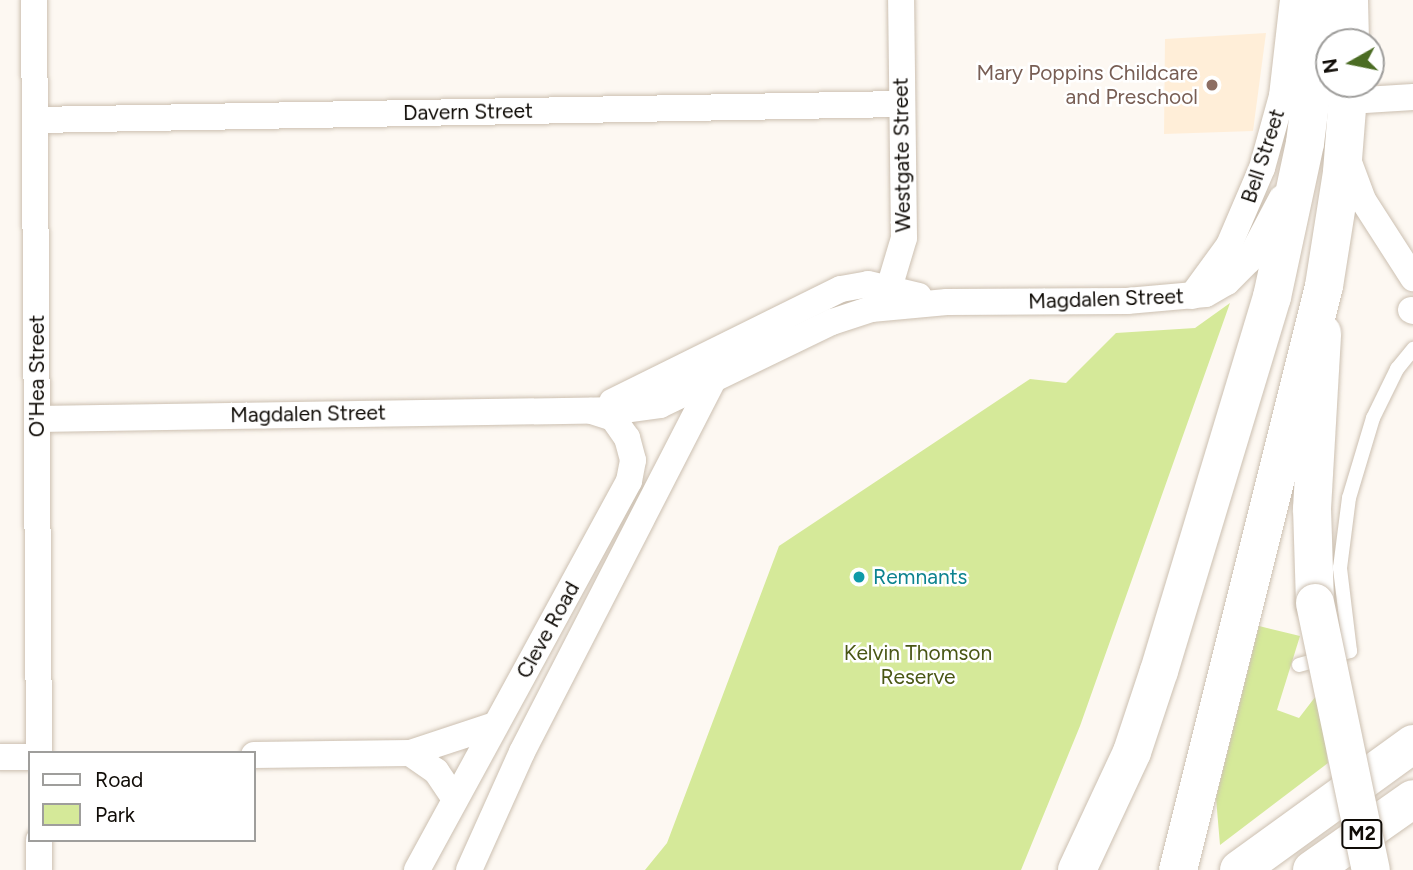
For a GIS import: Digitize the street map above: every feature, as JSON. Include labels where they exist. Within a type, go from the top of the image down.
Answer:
[{"type":"main road","name":"Bell Street","points":[[1077,870],[1132,752],[1272,297],[1306,143],[1323,0]]},
{"type":"main road","points":[[1349,0],[1350,28]]},
{"type":"main road","points":[[1178,870],[1324,286],[1345,149],[1349,98]]},
{"type":"main road","points":[[1324,286],[1312,509],[1315,603],[1371,870]]},
{"type":"main road","points":[[1239,870],[1413,744]]},
{"type":"main road","name":"M2","points":[[1312,870],[1413,799]]},
{"type":"street","name":"O'Hea Street","points":[[34,0],[39,751]]},
{"type":"street","name":"Westgate Street","points":[[886,297],[904,238],[900,104],[901,0]]},
{"type":"street","name":"Bell Street","points":[[1180,298],[1229,245],[1262,168],[1282,96],[1293,0]]},
{"type":"street","points":[[1385,95],[1413,97]]},
{"type":"street","name":"Davern Street","points":[[36,120],[900,104]]},
{"type":"street","name":"Magdalen Street","points":[[579,409],[644,390],[824,295],[860,285],[886,297],[947,302],[1180,298],[1216,290],[1249,260],[1273,220],[1306,143]]},
{"type":"street","points":[[1345,149],[1363,200],[1413,278]]},
{"type":"street","name":"Magdalen Street","points":[[37,419],[579,409],[660,405],[712,383],[886,297]]},
{"type":"street","name":"Cleve Road","points":[[469,870],[522,752],[712,383]]},
{"type":"street","name":"Cleve Road","points":[[416,870],[633,469],[632,449],[620,426],[606,414],[579,409]]},
{"type":"street","points":[[256,755],[410,753],[495,725]]},
{"type":"street","points":[[410,753],[430,766],[455,799]]},
{"type":"street","points":[[0,757],[28,757]]},
{"type":"street","points":[[39,842],[39,870]]},
{"type":"lane","points":[[1299,664],[1350,651],[1340,568],[1349,499],[1373,418],[1397,369],[1413,349]]},
{"type":"shaded area","name":"Mary Poppins Childcare and Preschool","points":[[1266,33],[1253,131],[1164,134],[1165,39]]},
{"type":"green space","name":"Kelvin Thomson Reserve","points":[[1230,303],[1080,726],[1021,870],[645,870],[667,843],[779,546],[1030,379],[1066,383],[1116,333],[1195,328]]},
{"type":"green space","points":[[1259,626],[1300,636],[1277,710],[1299,718],[1319,692],[1328,763],[1220,845],[1216,798]]},
{"type":"place","name":"Mary Poppins Childcare and Preschool","points":[[1212,85]]},
{"type":"place","name":"Remnants","points":[[859,577]]}]
